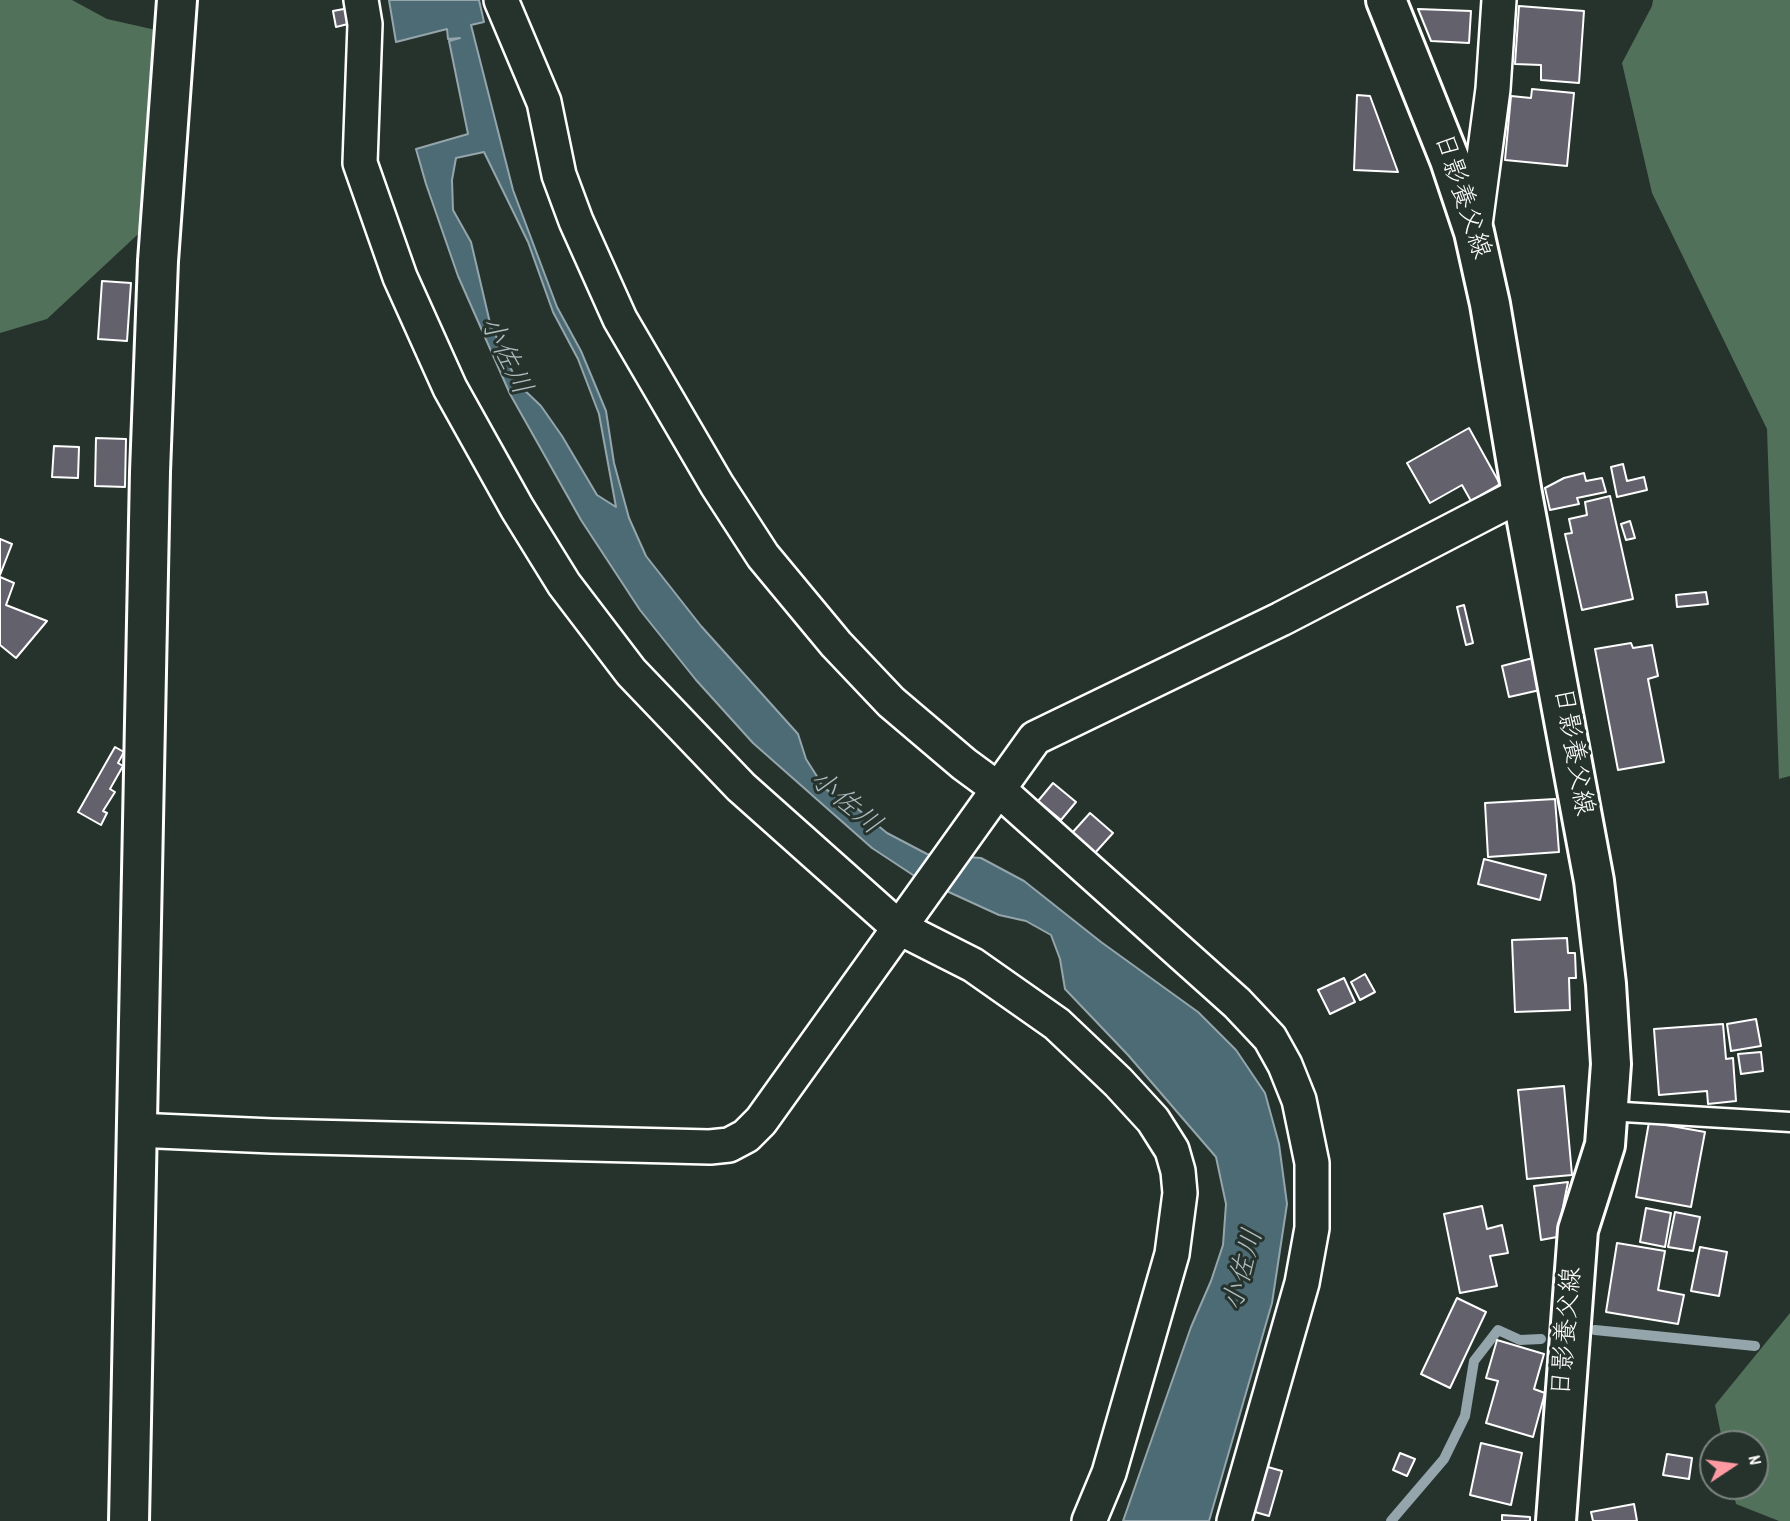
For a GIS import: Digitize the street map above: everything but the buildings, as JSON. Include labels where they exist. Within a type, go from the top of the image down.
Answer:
[{"type":"main road","points":[[129,1521],[151,446],[158,261],[177,0]]},
{"type":"main road","name":"日影養父線","points":[[1386,0],[1450,160],[1474,232],[1490,304],[1522,494],[1594,881],[1606,984],[1611,1064],[1605,1145],[1578,1230],[1556,1521]]},
{"type":"street","points":[[360,0],[365,24],[360,163],[400,276],[450,388],[493,467],[564,584],[631,672],[741,787],[901,924],[973,965],[1057,1024],[1118,1082],[1153,1120],[1172,1150],[1180,1193],[1172,1254],[1109,1473],[1090,1521]]},
{"type":"street","points":[[501,0],[544,102],[563,186],[620,319],[717,485],[763,556],[836,644],[891,702],[964,764],[993,796],[1237,1003],[1269,1038],[1285,1065],[1299,1100],[1312,1163],[1312,1228],[1302,1283],[1234,1521]]},
{"type":"street","points":[[1474,232],[1493,89],[1499,0]]},
{"type":"street","points":[[135,1130],[612,1145],[710,1147],[729,1144],[746,1136],[761,1121],[1035,738],[1281,619],[1522,494]]},
{"type":"lane","points":[[1608,1111],[1790,1122]]},
{"type":"green space","points":[[0,0],[72,0],[107,19],[156,30],[150,223],[47,319],[0,333]]},
{"type":"green space","points":[[1653,0],[1790,0],[1790,776],[1779,779],[1767,429],[1652,193],[1622,63]]},
{"type":"green space","points":[[1790,1313],[1790,1521],[1779,1521],[1736,1504],[1735,1500],[1769,1500],[1769,1430],[1720,1430],[1715,1405]]},
{"type":"water","name":"小佐川","points":[[389,0],[479,0],[484,22],[471,25],[513,190],[557,307],[581,351],[606,411],[614,463],[629,518],[646,556],[701,626],[798,734],[806,759],[825,789],[848,801],[887,833],[927,854],[981,858],[1024,881],[1101,942],[1198,1012],[1236,1050],[1265,1093],[1279,1144],[1287,1204],[1272,1303],[1209,1521],[1123,1521],[1191,1327],[1223,1245],[1226,1204],[1216,1157],[1128,1055],[1065,989],[1060,959],[1051,935],[1026,921],[999,915],[916,877],[872,848],[753,743],[696,680],[640,610],[581,520],[510,394],[458,276],[426,184],[416,149],[468,134],[449,41],[460,38],[448,39],[447,29],[396,42]],"holes":[[[484,152],[528,242],[553,312],[578,359],[599,414],[616,507],[597,495],[541,406],[518,384],[490,323],[471,242],[453,210],[452,180],[456,158]]]},
{"type":"waterway","points":[[1391,1521],[1444,1459],[1465,1416],[1474,1361],[1498,1330],[1520,1340],[1541,1339]]},
{"type":"waterway","points":[[1595,1330],[1755,1346]]}]
